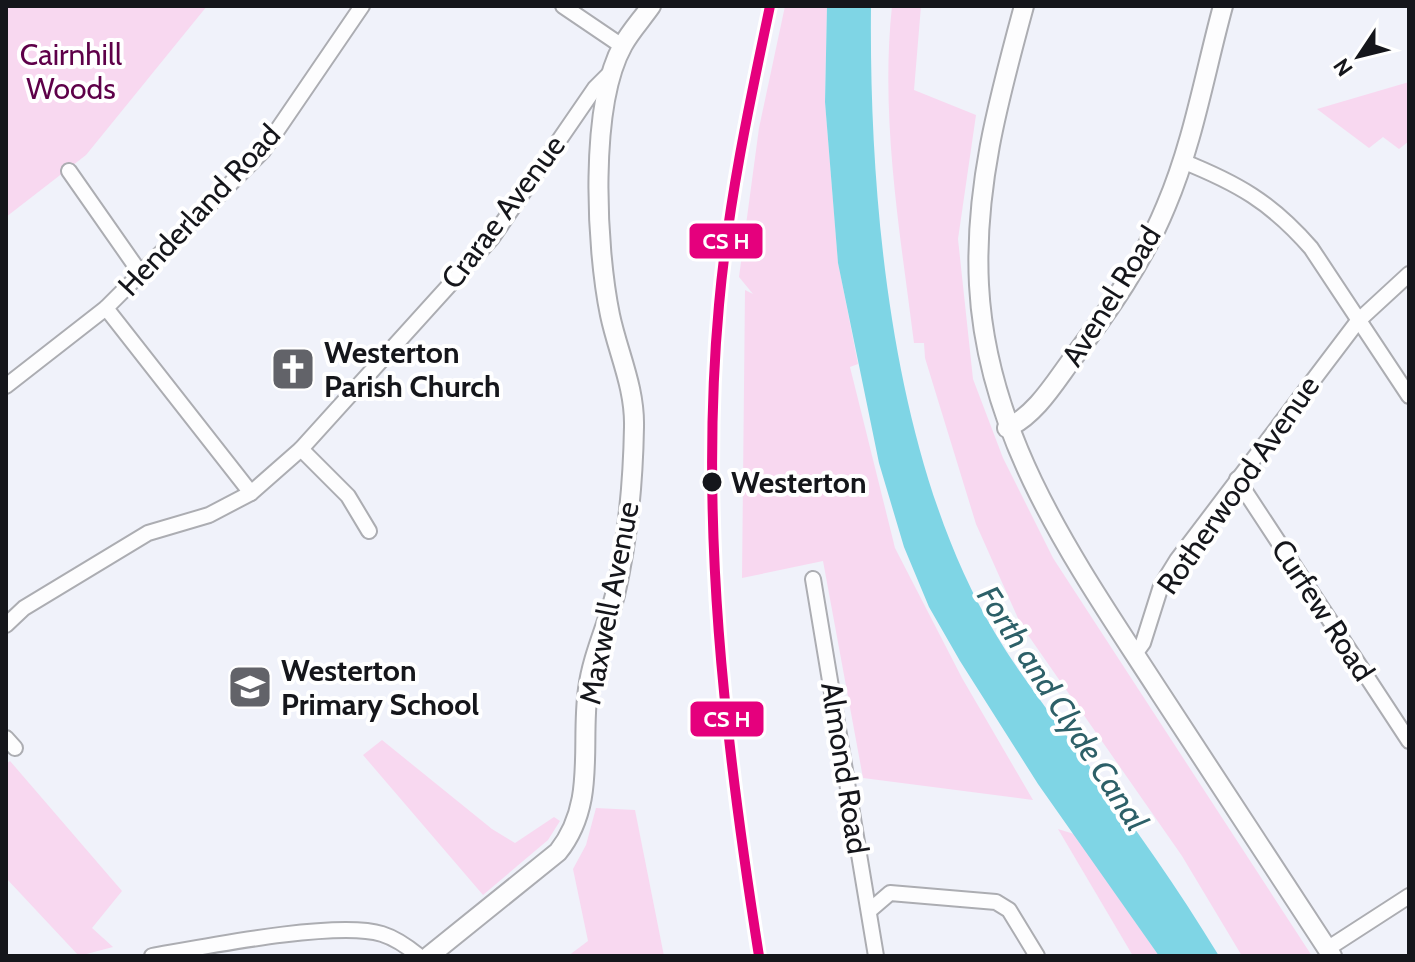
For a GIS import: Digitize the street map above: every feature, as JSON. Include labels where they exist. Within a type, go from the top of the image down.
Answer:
[{"type":"street","name":"Henderland Road","points":[[6,386],[106,308],[263,151],[362,6]]},
{"type":"street","points":[[563,6],[622,46]]},
{"type":"street","name":"Maxwell Avenue","points":[[429,956],[558,852],[571,833],[583,798],[589,684],[615,593],[630,513],[633,468],[632,398],[609,312],[601,234],[605,99],[622,46],[651,6]]},
{"type":"street","points":[[1024,6],[992,127],[979,230],[979,285],[987,348],[1007,428],[1061,537],[1329,953],[1409,896]]},
{"type":"street","name":"Avenel Road","points":[[1007,428],[1027,417],[1116,300],[1155,230],[1182,161],[1223,6]]},
{"type":"street","name":"Crarae Avenue","points":[[6,625],[24,608],[148,533],[209,515],[251,493],[301,449],[492,238],[595,88],[613,70]]},
{"type":"street","points":[[1182,161],[1230,180],[1270,205],[1311,248],[1409,396]]},
{"type":"street","points":[[69,171],[141,274]]},
{"type":"street","name":"Rotherwood Avenue","points":[[1135,654],[1143,643],[1161,586],[1237,479],[1358,321],[1409,274]]},
{"type":"street","points":[[106,308],[251,493]]},
{"type":"street","points":[[301,449],[348,496],[369,531]]},
{"type":"street","name":"Curfew Road","points":[[1237,479],[1409,741]]},
{"type":"street","name":"Almond Road","points":[[813,579],[876,956]]},
{"type":"street","points":[[869,911],[890,893],[996,902],[1009,910],[1037,956]]},
{"type":"street","points":[[152,956],[299,934],[343,932],[380,933],[419,956]]},
{"type":"green space","name":"Cairnhill Woods","points":[[6,6],[207,6],[86,155],[6,217]]},
{"type":"green space","points":[[785,6],[827,6],[825,102],[838,262],[858,364],[850,367],[895,548],[962,678],[1033,800],[863,778],[823,561],[742,578],[745,290],[753,294],[739,277],[759,128]]},
{"type":"green space","points":[[892,6],[921,6],[914,90],[976,115],[958,239],[973,379],[1003,458],[1053,558],[1312,956],[1242,956],[1182,856],[1021,625],[976,524],[925,358],[924,343],[914,343],[890,133],[888,90]]},
{"type":"green space","points":[[1409,82],[1409,141],[1399,149],[1383,137],[1369,148],[1317,109]]},
{"type":"green space","points":[[382,740],[492,829],[515,843],[554,817],[560,821],[548,840],[483,895],[363,755]]},
{"type":"green space","points":[[10,761],[122,891],[92,928],[113,947],[79,956],[6,878],[6,764]]},
{"type":"green space","points":[[596,808],[635,810],[664,956],[568,956],[588,941],[573,869],[586,845]]},
{"type":"green space","points":[[1058,829],[1074,834],[1159,956],[1133,956]]},
{"type":"water","points":[[827,6],[871,6],[875,163],[882,246],[894,329],[910,411],[932,490],[960,565],[995,633],[1015,664],[1151,852],[1219,956],[1159,956],[1038,784],[960,661],[929,607],[904,547],[879,463],[838,263],[825,102]]},
{"type":"transit line","points":[[759,956],[726,713],[714,550],[712,468],[714,387],[723,267],[740,155],[770,6]]},
{"type":"place","name":"Westerton Parish Church","points":[[293,369]]},
{"type":"place","name":"Westerton","points":[[712,482]]},
{"type":"place","name":"Westerton Primary School","points":[[250,687]]},
{"type":"water label","name":"Forth and Clyde Canal","points":[[1063,708]]}]
